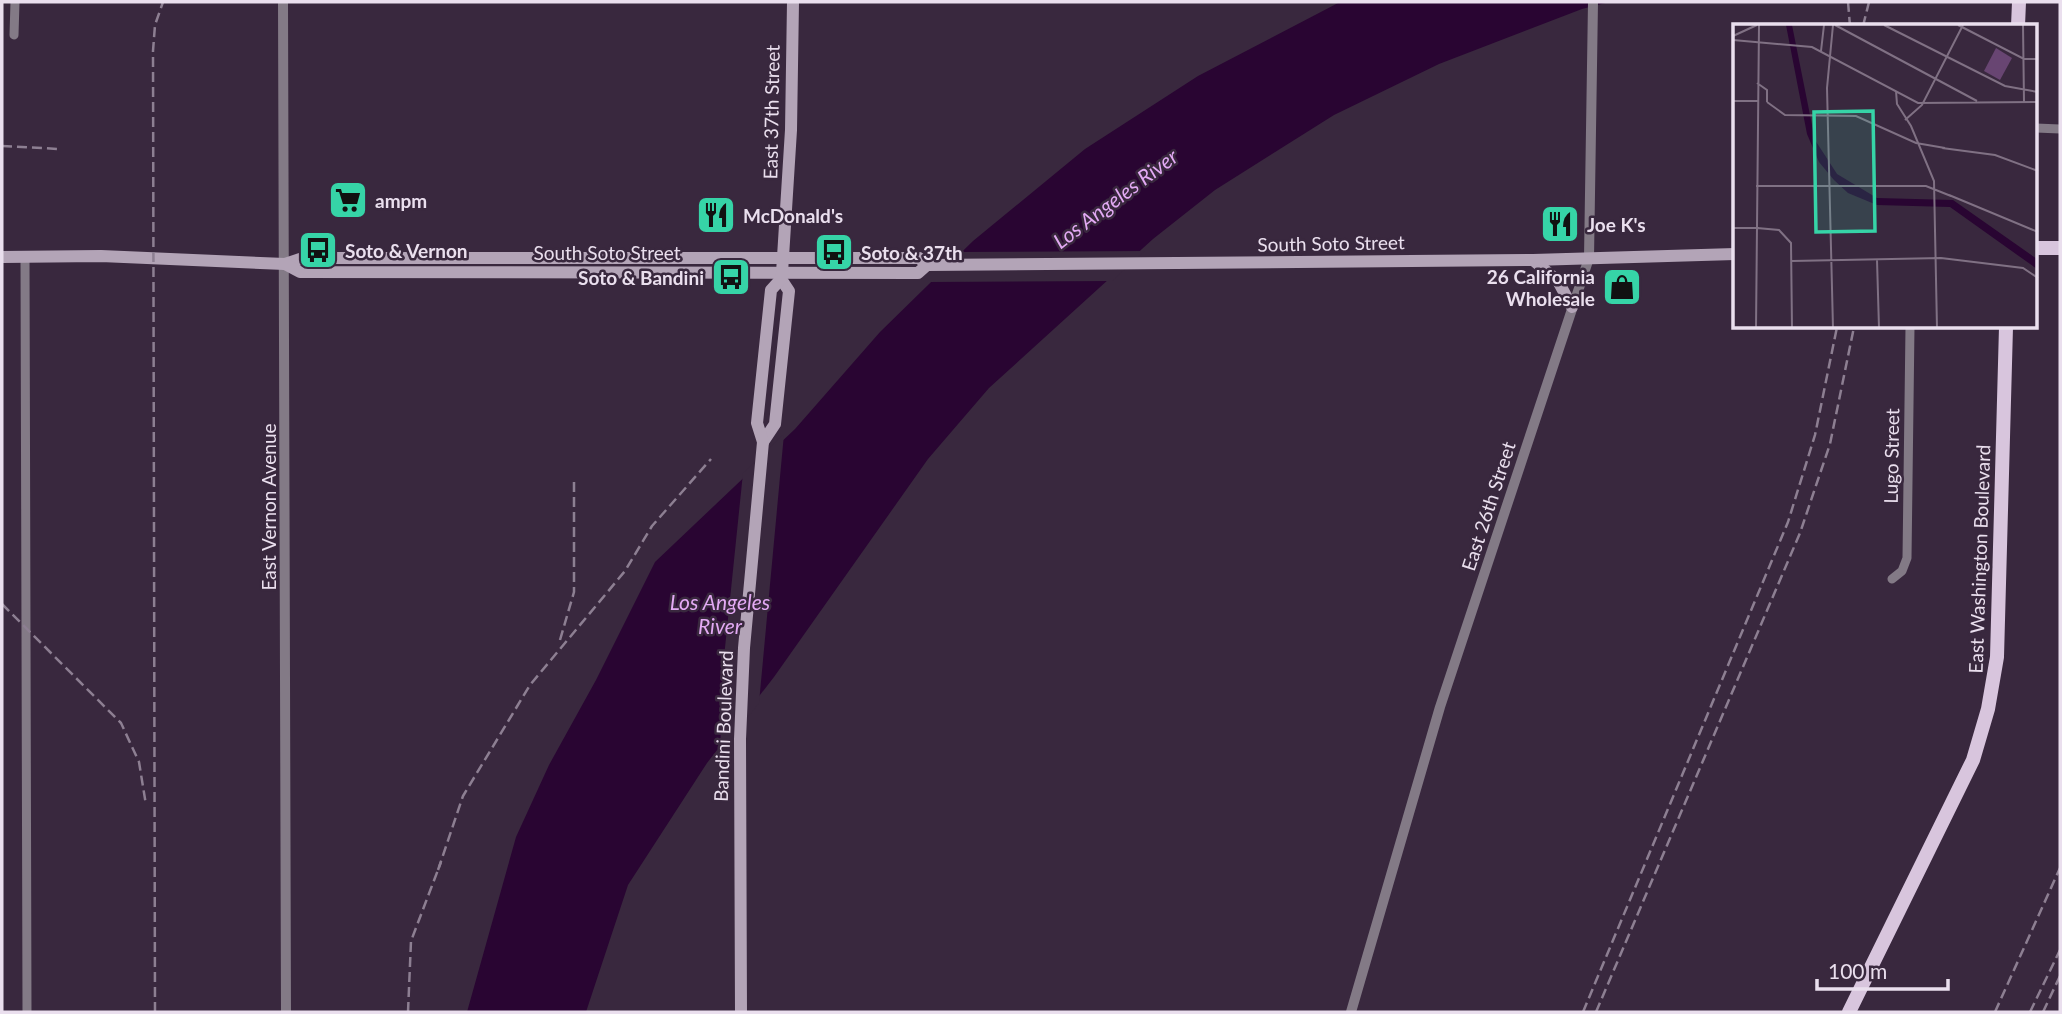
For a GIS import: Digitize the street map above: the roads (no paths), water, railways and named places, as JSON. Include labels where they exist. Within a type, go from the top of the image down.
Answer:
[{"type":"main road","name":"East 37th Street","points":[[782,268],[791,130],[793,2]]},
{"type":"main road","points":[[2018,24],[2019,2]]},
{"type":"main road","points":[[2038,248],[2060,248]]},
{"type":"main road","name":"South Soto Street","points":[[285,264],[300,272],[484,272],[782,268],[919,258],[927,265],[947,265],[1533,260],[1733,254]]},
{"type":"main road","name":"South Soto Street","points":[[2,257],[101,256],[285,264],[303,258],[485,256],[782,268]]},
{"type":"main road","points":[[484,272],[485,256]]},
{"type":"main road","points":[[1533,260],[1558,281],[1572,307]]},
{"type":"main road","name":"Bandini Boulevard","points":[[741,1012],[740,739],[744,648],[763,442],[757,423],[771,290],[782,268]]},
{"type":"main road","name":"Bandini Boulevard","points":[[763,442],[775,424],[789,291],[782,268]]},
{"type":"main road","name":"East Washington Boulevard","points":[[1849,1012],[1964,781],[1988,709],[1997,657],[2006,329]]},
{"type":"street","points":[[14,35],[15,2]]},
{"type":"street","name":"East Vernon Avenue","points":[[283,2],[286,1012]]},
{"type":"street","name":"East 26th Street","points":[[1351,1012],[1440,707],[1589,258],[1593,2]]},
{"type":"street","points":[[2038,128],[2060,129]]},
{"type":"street","points":[[25,257],[27,1012]]},
{"type":"street","name":"Lugo Street","points":[[1892,579],[1902,571],[1906,558],[1910,329]]},
{"type":"water","name":"Los Angeles River","points":[[1340,2],[1609,2],[1582,9],[1439,64],[1334,115],[1215,190],[1153,239],[989,388],[928,459],[774,677],[707,763],[628,885],[586,1012],[467,1012],[516,837],[549,765],[596,680],[655,562],[795,429],[880,332],[973,241],[1085,149],[1198,76]]},
{"type":"railway","points":[[155,1012],[153,51],[155,25],[163,2]]},
{"type":"railway","points":[[1848,2],[1850,24]]},
{"type":"railway","points":[[1864,24],[1869,2]]},
{"type":"railway","points":[[2,146],[59,149]]},
{"type":"railway","points":[[1583,1012],[1788,522],[1815,435],[1837,329]]},
{"type":"railway","points":[[1596,1012],[1800,533],[1830,444],[1854,329]]},
{"type":"railway","points":[[438,870],[463,796],[530,685],[625,571],[652,526],[711,459]]},
{"type":"railway","points":[[560,640],[574,592],[574,482]]},
{"type":"railway","points":[[2,604],[121,723],[139,762],[146,805]]},
{"type":"railway","points":[[408,1012],[411,941],[441,862]]},
{"type":"railway","points":[[1995,1012],[2060,868]]},
{"type":"railway","points":[[2030,1012],[2060,950]]},
{"type":"railway","points":[[2043,1012],[2060,976]]},
{"type":"place","name":"ampm","points":[[348,200]]},
{"type":"place","name":"McDonald's","points":[[716,215]]},
{"type":"place","name":"Joe K's","points":[[1560,224]]},
{"type":"place","name":"Soto & Vernon","points":[[318,250]]},
{"type":"place","name":"Soto & 37th","points":[[834,252]]},
{"type":"place","name":"Soto & Bandini","points":[[731,277]]},
{"type":"place","name":"26 California Wholesale","points":[[1622,287]]}]
